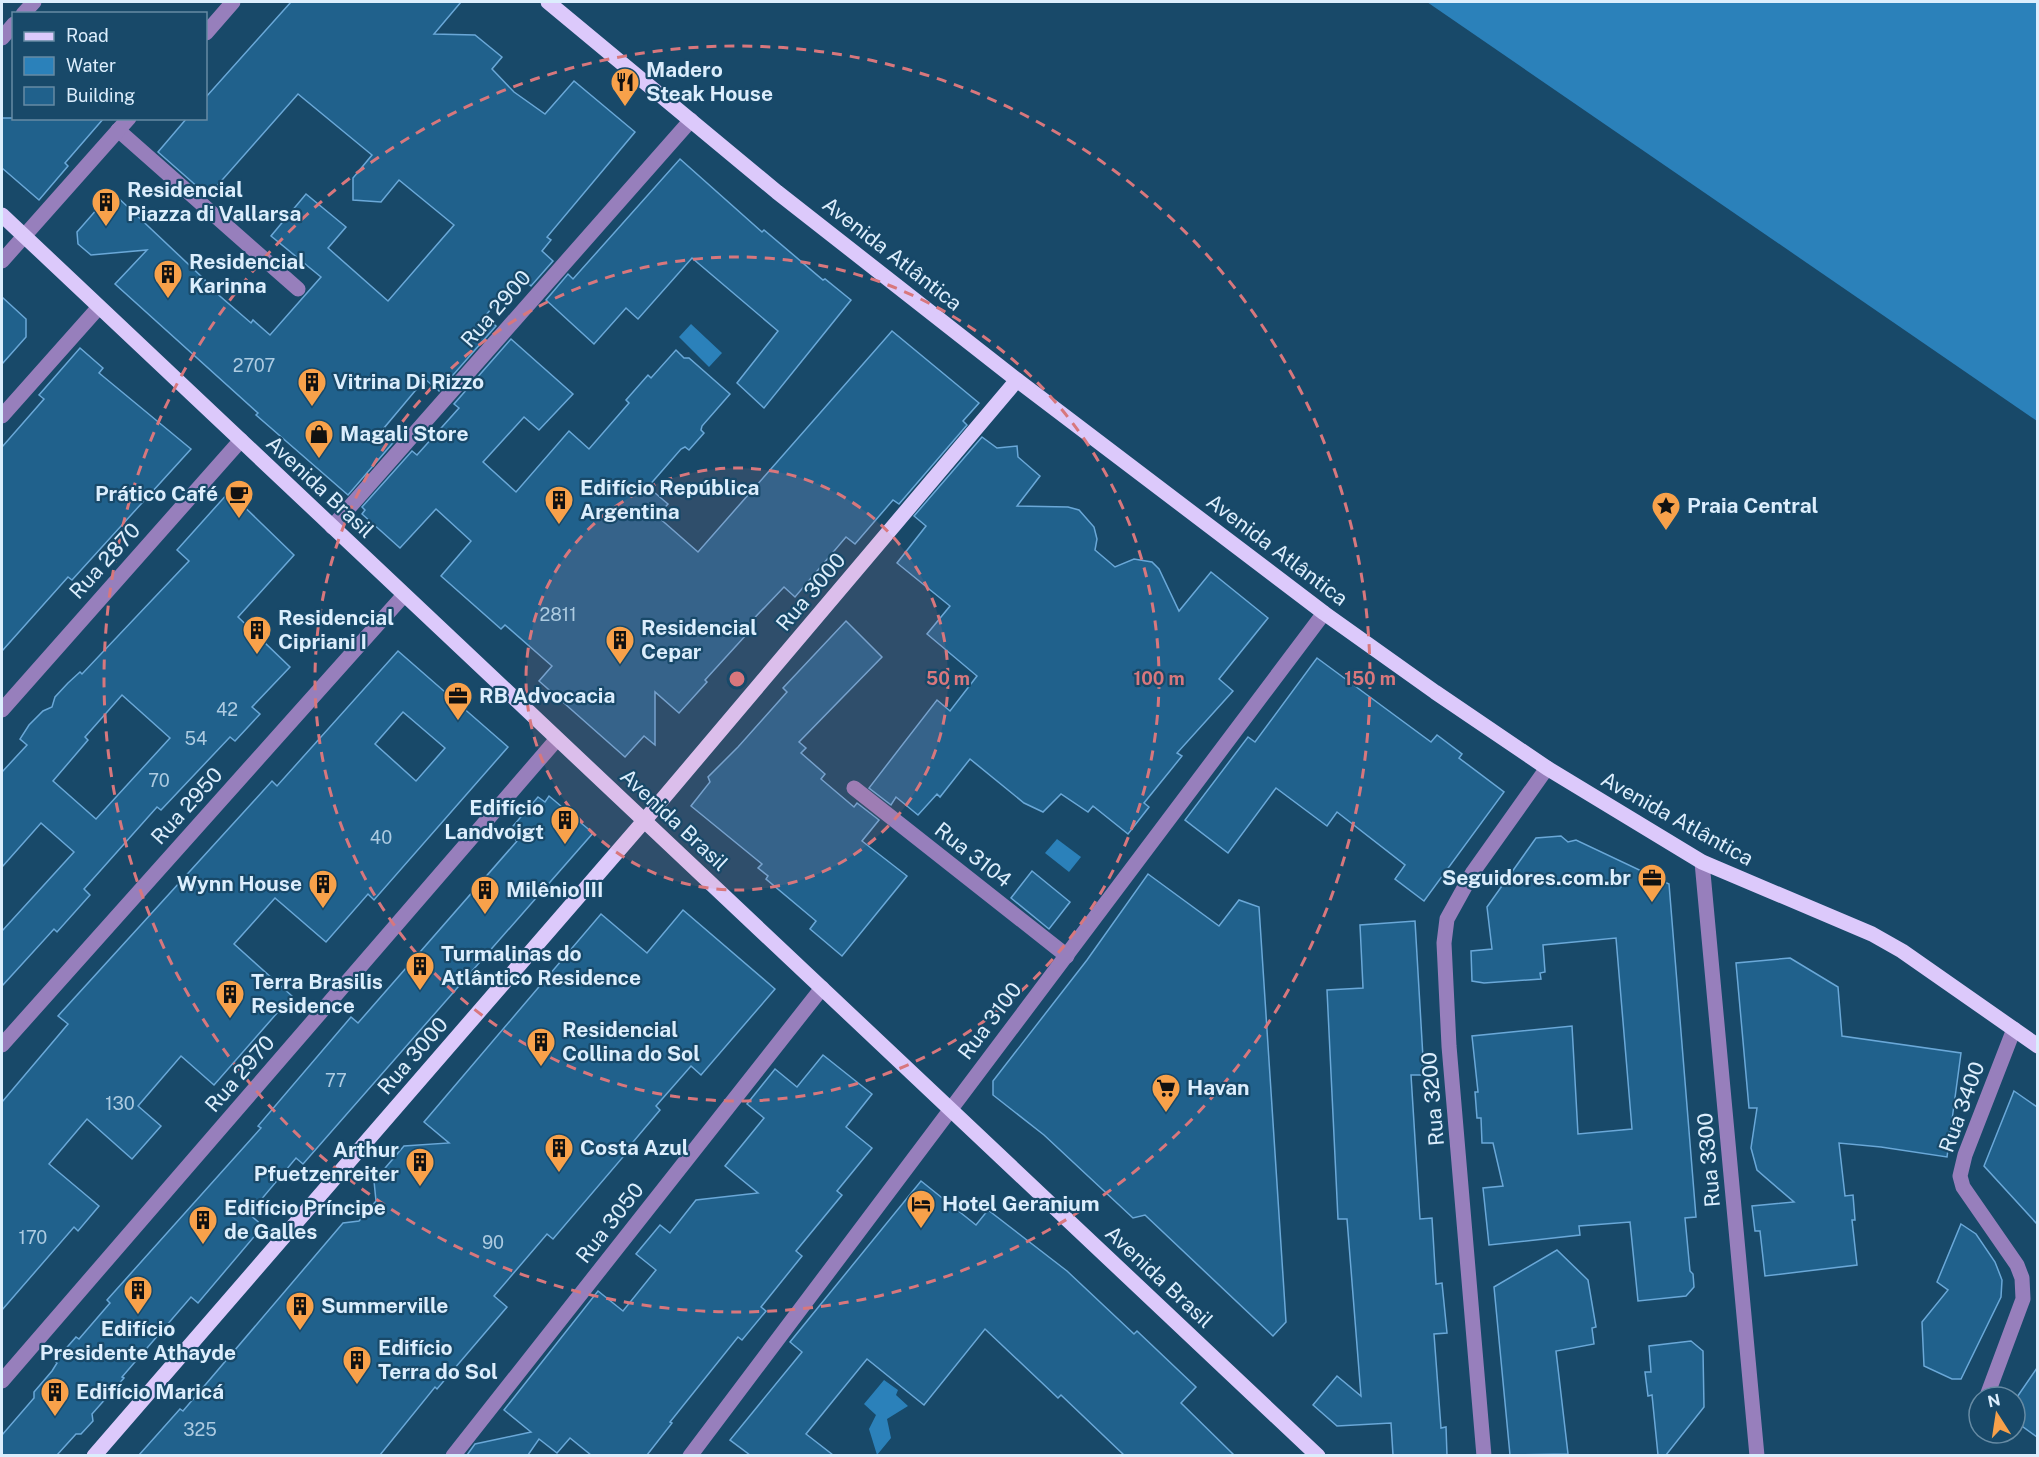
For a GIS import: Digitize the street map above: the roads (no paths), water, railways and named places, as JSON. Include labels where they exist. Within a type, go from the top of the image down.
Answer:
[{"type":"main road","name":"Avenida Atlântica","points":[[548,2],[777,192],[1017,380],[1324,613],[1547,768],[1702,862],[1872,934],[1902,951],[2037,1046]]},
{"type":"main road","name":"Avenida Brasil","points":[[2,215],[1318,1455]]},
{"type":"main road","name":"Rua 3000","points":[[94,1455],[644,821],[1017,380]]},
{"type":"street","points":[[207,32],[233,2]]},
{"type":"street","points":[[2,38],[12,26]]},
{"type":"street","points":[[2,261],[127,120]]},
{"type":"street","name":"Rua 2900","points":[[332,527],[691,120]]},
{"type":"street","points":[[118,130],[298,289]]},
{"type":"street","points":[[2,416],[99,307]]},
{"type":"street","name":"Rua 2870","points":[[2,710],[241,440]]},
{"type":"street","name":"Rua 2950","points":[[2,1045],[404,595]]},
{"type":"street","name":"Rua 3100","points":[[693,1455],[1324,613]]},
{"type":"street","name":"Rua 2970","points":[[2,1381],[557,739]]},
{"type":"street","name":"Rua 3200","points":[[1484,1455],[1449,1046],[1444,943],[1447,919],[1473,872],[1547,768]]},
{"type":"street","name":"Rua 3104","points":[[854,788],[1066,956]]},
{"type":"street","name":"Rua 3300","points":[[1702,862],[1757,1455]]},
{"type":"street","name":"Rua 3050","points":[[453,1455],[822,988]]},
{"type":"street","name":"Rua 3400","points":[[1991,1385],[2023,1299],[2022,1278],[2017,1265],[1963,1187],[1960,1176],[1965,1155],[2014,1029]]},
{"type":"water","points":[[1427,2],[2037,2],[2037,421]]},
{"type":"water","points":[[691,324],[722,353],[709,367],[679,337]]},
{"type":"water","points":[[1057,839],[1081,857],[1069,872],[1045,853]]},
{"type":"water","points":[[884,1380],[898,1390],[896,1395],[908,1406],[887,1419],[891,1438],[877,1455],[869,1429],[876,1415],[864,1404]]},
{"type":"place","name":"Madero Steak House","points":[[625,108]]},
{"type":"place","name":"Residencial Piazza di Vallarsa","points":[[106,228]]},
{"type":"place","name":"Residencial Karinna","points":[[168,300]]},
{"type":"place","name":"Vitrina Di Rizzo","points":[[312,408]]},
{"type":"place","name":"Magali Store","points":[[319,460]]},
{"type":"place","name":"Prático Café","points":[[239,520]]},
{"type":"place","name":"Edifício República Argentina","points":[[559,526]]},
{"type":"place","name":"Praia Central","points":[[1666,532]]},
{"type":"place","name":"Residencial Cipriani I","points":[[257,656]]},
{"type":"place","name":"Residencial Cepar","points":[[620,666]]},
{"type":"place","name":"RB Advocacia","points":[[458,722]]},
{"type":"place","name":"Edifício Landvoigt","points":[[565,846]]},
{"type":"place","name":"Seguidores.com.br","points":[[1652,904]]},
{"type":"place","name":"Wynn House","points":[[323,910]]},
{"type":"place","name":"Milênio III","points":[[485,916]]},
{"type":"place","name":"Turmalinas do Atlântico Residence","points":[[420,992]]},
{"type":"place","name":"Terra Brasilis Residence","points":[[230,1020]]},
{"type":"place","name":"Residencial Collina do Sol","points":[[541,1068]]},
{"type":"place","name":"Havan","points":[[1166,1114]]},
{"type":"place","name":"Costa Azul","points":[[559,1174]]},
{"type":"place","name":"Arthur Pfuetzenreiter","points":[[420,1188]]},
{"type":"place","name":"Hotel Geranium","points":[[921,1230]]},
{"type":"place","name":"Edifício Príncipe de Galles","points":[[203,1246]]},
{"type":"place","name":"Edifício Presidente Athayde","points":[[138,1316]]},
{"type":"place","name":"Summerville","points":[[300,1332]]},
{"type":"place","name":"Edifício Terra do Sol","points":[[357,1386]]},
{"type":"place","name":"Edifício Maricá","points":[[55,1418]]}]
